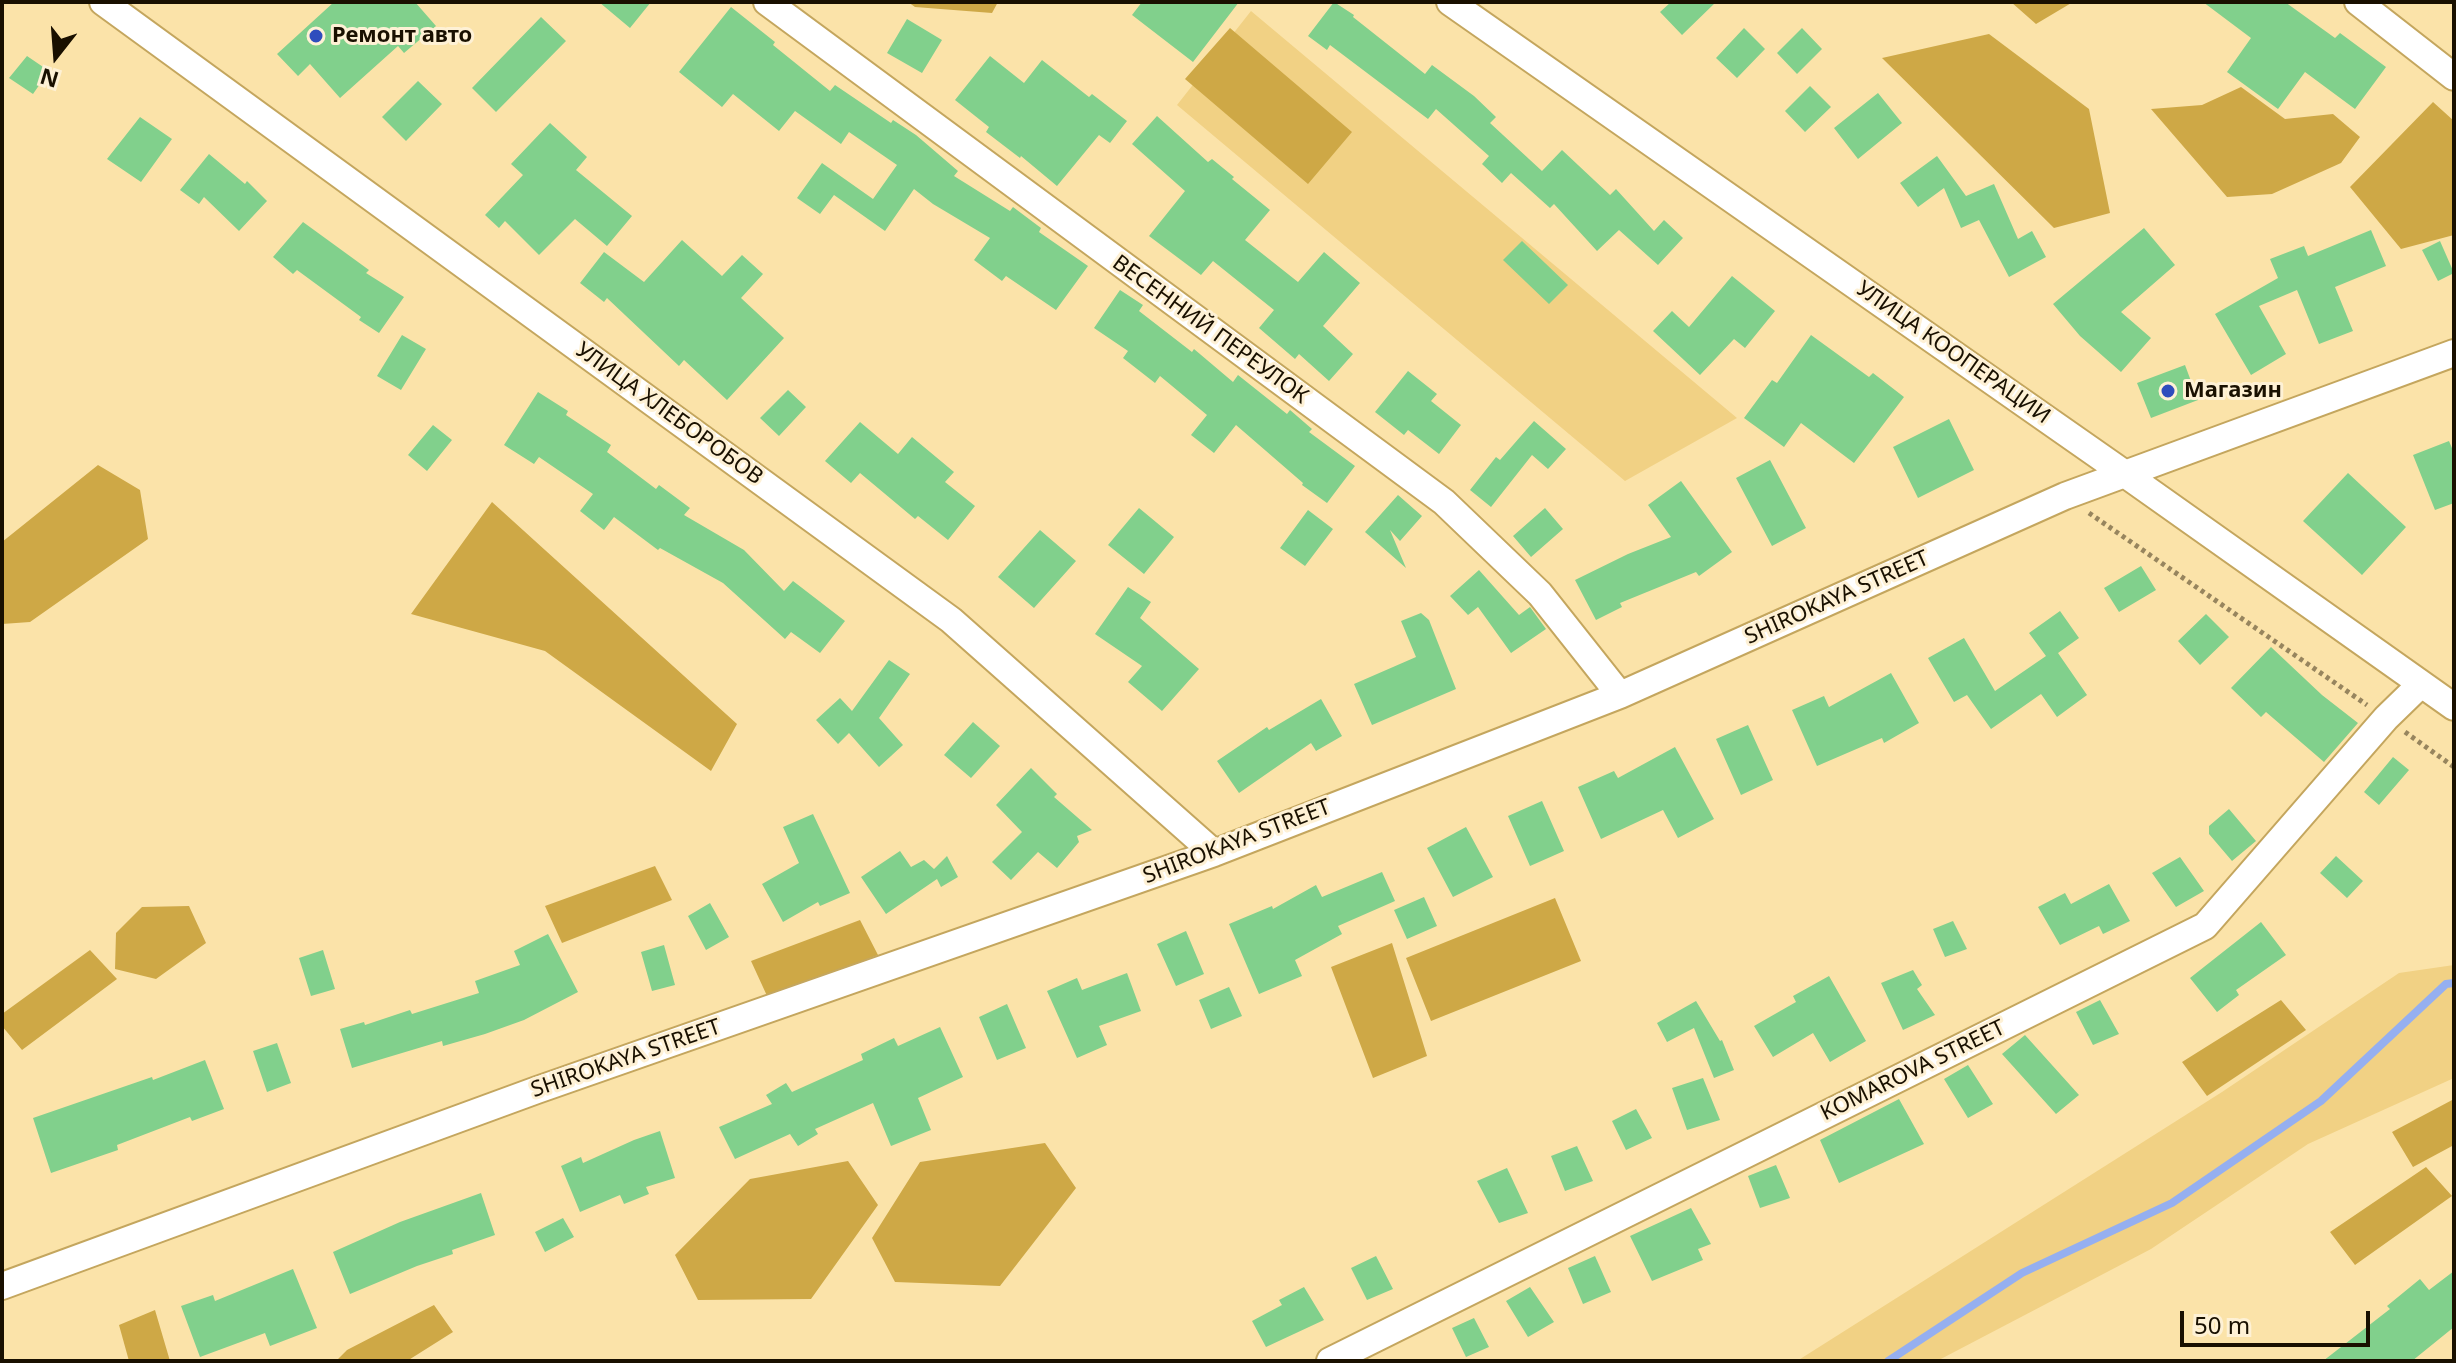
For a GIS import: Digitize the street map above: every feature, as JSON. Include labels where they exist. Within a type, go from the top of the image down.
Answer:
[{"type":"street","name":"УЛИЦА ХЛЕБОРОБОВ","points":[[103,2],[951,620],[1214,853]]},
{"type":"street","name":"ВЕСЕННИЙ ПЕРЕУЛОК","points":[[767,2],[1444,502],[1540,594],[1620,695]]},
{"type":"street","name":"УЛИЦА КООПЕРАЦИИ","points":[[1450,2],[2454,707]]},
{"type":"street","points":[[2358,2],[2454,77]]},
{"type":"street","name":"SHIROKAYA STREET","points":[[2,1286],[552,1085],[1214,853],[1620,695],[2065,496],[2454,353]]},
{"type":"street","name":"KOMAROVA STREET","points":[[1330,1361],[2205,926],[2386,718],[2421,684]]},
{"type":"path","points":[[2065,496],[2454,767]]},
{"type":"shaded area","points":[[908,2],[998,2],[992,13],[915,7]]},
{"type":"shaded area","points":[[2011,2],[2073,2],[2036,24]]},
{"type":"shaded area","points":[[1251,11],[1737,418],[1625,481],[1177,105]]},
{"type":"shaded area","points":[[1230,28],[1352,132],[1308,184],[1185,79]]},
{"type":"shaded area","points":[[1989,34],[2089,109],[2110,213],[2054,228],[1882,58]]},
{"type":"shaded area","points":[[2241,87],[2285,119],[2333,114],[2360,137],[2341,163],[2272,194],[2227,197],[2151,109],[2202,105]]},
{"type":"shaded area","points":[[2433,102],[2454,121],[2454,235],[2401,249],[2350,187]]},
{"type":"shaded area","points":[[98,465],[140,490],[148,539],[30,622],[2,624],[2,542]]},
{"type":"shaded area","points":[[492,502],[737,724],[711,771],[545,651],[411,614]]},
{"type":"shaded area","points":[[655,866],[672,900],[562,943],[545,906]]},
{"type":"shaded area","points":[[1555,898],[1581,961],[1431,1021],[1406,958]]},
{"type":"shaded area","points":[[189,906],[206,943],[156,979],[115,969],[116,933],[142,907]]},
{"type":"shaded area","points":[[860,920],[878,955],[768,998],[751,961]]},
{"type":"shaded area","points":[[1392,943],[1427,1056],[1373,1078],[1331,967]]},
{"type":"shaded area","points":[[90,950],[117,979],[22,1050],[2,1026],[2,1014]]},
{"type":"shaded area","points":[[2454,965],[2454,1078],[2308,1144],[2151,1249],[1937,1361],[1797,1361],[2222,1092],[2399,973]]},
{"type":"shaded area","points":[[2281,1000],[2306,1030],[2207,1096],[2182,1062]]},
{"type":"shaded area","points":[[2454,1099],[2454,1145],[2413,1167],[2392,1132]]},
{"type":"shaded area","points":[[1045,1143],[1076,1188],[1000,1286],[895,1282],[872,1238],[920,1162]]},
{"type":"shaded area","points":[[848,1161],[878,1205],[811,1299],[698,1300],[675,1255],[750,1179]]},
{"type":"shaded area","points":[[2426,1167],[2452,1196],[2355,1265],[2330,1232]]},
{"type":"shaded area","points":[[434,1305],[453,1332],[407,1361],[336,1361],[347,1350]]},
{"type":"shaded area","points":[[155,1310],[170,1361],[129,1361],[119,1325]]},
{"type":"building","points":[[334,2],[415,2],[436,26],[404,53],[398,46],[340,98],[310,64],[298,76],[277,54]]},
{"type":"building","points":[[599,2],[651,2],[630,28]]},
{"type":"building","points":[[1142,2],[1239,2],[1193,62],[1132,15]]},
{"type":"building","points":[[1334,2],[1425,74],[1432,65],[1474,96],[1496,117],[1490,123],[1542,171],[1562,150],[1610,195],[1616,189],[1654,231],[1664,220],[1683,238],[1658,265],[1619,230],[1597,251],[1554,204],[1550,208],[1511,173],[1502,183],[1482,164],[1489,156],[1436,109],[1428,119],[1330,45],[1327,50],[1308,36]]},
{"type":"building","points":[[1671,2],[1716,2],[1682,35],[1660,12]]},
{"type":"building","points":[[2203,2],[2285,2],[2335,38],[2340,33],[2386,67],[2355,109],[2305,72],[2278,109],[2227,72],[2251,38]]},
{"type":"building","points":[[731,7],[830,91],[835,85],[891,123],[893,120],[916,135],[958,171],[954,176],[1010,211],[1013,207],[1041,228],[1039,232],[1088,266],[1056,310],[1006,276],[1002,281],[974,260],[990,238],[914,189],[885,231],[834,195],[820,214],[797,198],[822,163],[873,199],[897,165],[849,132],[841,144],[795,111],[779,131],[733,94],[722,107],[679,72]]},
{"type":"building","points":[[541,17],[566,41],[496,112],[472,88]]},
{"type":"building","points":[[907,19],[942,40],[922,73],[887,53]]},
{"type":"building","points":[[1744,28],[1765,49],[1737,78],[1716,58]]},
{"type":"building","points":[[1802,28],[1822,49],[1797,74],[1777,53]]},
{"type":"building","points":[[27,56],[49,71],[33,94],[9,78]]},
{"type":"building","points":[[990,56],[1024,83],[1042,60],[1089,97],[1092,94],[1127,121],[1110,143],[1099,135],[1057,186],[986,132],[989,127],[955,100]]},
{"type":"building","points":[[418,81],[442,104],[406,141],[382,117]]},
{"type":"building","points":[[1810,86],[1831,107],[1805,132],[1785,111]]},
{"type":"building","points":[[1878,93],[1902,123],[1858,159],[1834,128]]},
{"type":"building","points":[[1157,116],[1208,162],[1212,159],[1270,210],[1245,240],[1298,282],[1324,252],[1360,283],[1323,326],[1353,354],[1329,381],[1299,354],[1295,359],[1259,328],[1274,310],[1213,261],[1201,275],[1149,236],[1185,191],[1132,144]]},
{"type":"building","points":[[140,117],[172,139],[141,182],[107,159]]},
{"type":"building","points":[[550,123],[587,157],[576,170],[632,216],[607,246],[575,219],[539,255],[505,221],[499,228],[485,215],[523,175],[511,164]]},
{"type":"building","points":[[209,154],[245,184],[247,181],[267,201],[239,231],[204,197],[199,204],[180,190]]},
{"type":"building","points":[[1937,156],[1966,196],[1994,184],[2018,239],[2032,231],[2046,257],[2009,277],[1979,220],[1961,228],[1944,188],[1918,207],[1900,183]]},
{"type":"building","points":[[303,222],[369,270],[366,273],[404,297],[379,333],[297,270],[293,274],[273,257]]},
{"type":"building","points":[[2144,228],[2175,265],[2121,312],[2151,338],[2121,372],[2080,336],[2053,304]]},
{"type":"building","points":[[2371,230],[2386,266],[2335,287],[2353,331],[2319,344],[2297,290],[2259,306],[2286,354],[2251,375],[2215,314],[2278,278],[2270,259],[2304,246],[2308,256]]},
{"type":"building","points":[[682,240],[722,276],[742,255],[763,274],[741,298],[784,338],[727,400],[684,360],[679,366],[607,298],[604,302],[580,283],[604,252],[644,282]]},
{"type":"building","points":[[1522,241],[1568,285],[1549,304],[1503,260]]},
{"type":"building","points":[[2440,241],[2454,273],[2438,281],[2422,250]]},
{"type":"building","points":[[1732,276],[1775,311],[1745,348],[1734,339],[1700,375],[1653,331],[1672,311],[1689,327]]},
{"type":"building","points":[[1120,290],[1143,305],[1139,311],[1192,352],[1194,349],[1233,382],[1238,375],[1287,414],[1290,410],[1312,429],[1309,432],[1355,466],[1327,503],[1302,485],[1236,425],[1214,453],[1191,435],[1207,415],[1160,376],[1155,383],[1123,358],[1128,351],[1094,328]]},
{"type":"building","points":[[402,335],[426,349],[401,390],[377,376]]},
{"type":"building","points":[[1811,335],[1869,377],[1873,373],[1904,397],[1854,463],[1801,423],[1784,447],[1744,418],[1772,380],[1777,383]]},
{"type":"building","name":"Магазин","points":[[2185,365],[2198,400],[2151,418],[2137,383]]},
{"type":"building","points":[[1408,371],[1437,394],[1431,401],[1461,425],[1439,454],[1408,430],[1404,435],[1375,412]]},
{"type":"building","points":[[788,390],[806,407],[779,436],[760,418]]},
{"type":"building","points":[[538,392],[611,445],[607,452],[656,489],[659,485],[690,508],[684,515],[744,550],[784,591],[793,581],[845,621],[820,653],[791,632],[785,639],[723,583],[660,548],[658,550],[614,517],[604,530],[580,511],[593,494],[539,457],[534,464],[504,445]]},
{"type":"building","points":[[1949,419],[1974,470],[1918,498],[1893,447]]},
{"type":"building","points":[[1534,421],[1566,449],[1548,469],[1532,455],[1491,507],[1470,490],[1496,457],[1500,460]]},
{"type":"building","points":[[860,422],[898,454],[912,437],[954,472],[945,482],[975,506],[948,540],[918,516],[915,519],[860,473],[851,483],[825,461]]},
{"type":"building","points":[[433,425],[452,440],[427,471],[408,455]]},
{"type":"building","points":[[2449,441],[2454,453],[2454,503],[2435,510],[2413,455]]},
{"type":"building","points":[[1770,460],[1806,528],[1772,546],[1736,478]]},
{"type":"building","points":[[2348,473],[2406,527],[2362,575],[2303,521]]},
{"type":"building","points":[[1681,481],[1732,552],[1699,576],[1696,572],[1620,603],[1622,607],[1596,620],[1575,580],[1671,537],[1648,505]]},
{"type":"building","points":[[1398,495],[1422,516],[1400,541],[1390,530],[1406,568],[1365,532]]},
{"type":"building","points":[[1139,508],[1174,537],[1144,574],[1108,545]]},
{"type":"building","points":[[1545,508],[1563,529],[1531,557],[1513,536]]},
{"type":"building","points":[[1308,510],[1333,529],[1305,566],[1280,548]]},
{"type":"building","points":[[1040,530],[1076,561],[1034,608],[998,577]]},
{"type":"building","points":[[2141,566],[2156,590],[2119,612],[2104,588]]},
{"type":"building","points":[[1479,570],[1519,615],[1530,607],[1546,629],[1511,653],[1478,607],[1468,615],[1450,596]]},
{"type":"building","points":[[1128,587],[1151,602],[1140,618],[1199,669],[1162,711],[1128,682],[1142,666],[1095,634]]},
{"type":"building","points":[[2060,611],[2079,638],[2058,653],[2087,695],[2057,717],[2041,694],[1991,729],[1967,695],[1954,702],[1928,658],[1964,638],[1995,691],[2046,656],[2029,633]]},
{"type":"building","points":[[1421,613],[1429,620],[1456,689],[1372,725],[1354,684],[1416,657],[1401,621]]},
{"type":"building","points":[[2206,614],[2229,637],[2200,665],[2178,641]]},
{"type":"building","points":[[2271,647],[2322,695],[2358,723],[2324,762],[2266,712],[2261,717],[2231,688]]},
{"type":"building","points":[[889,660],[910,674],[879,718],[903,745],[879,767],[849,733],[838,744],[816,720],[840,698],[852,711]]},
{"type":"building","points":[[1891,673],[1919,723],[1884,743],[1882,738],[1817,766],[1792,710],[1824,696],[1829,707]]},
{"type":"building","points":[[1321,699],[1342,736],[1316,751],[1311,743],[1239,793],[1217,761],[1267,727],[1269,730]]},
{"type":"building","points":[[973,722],[1000,746],[971,778],[944,755]]},
{"type":"building","points":[[1748,725],[1773,780],[1741,795],[1716,739]]},
{"type":"building","points":[[1675,747],[1714,819],[1678,838],[1663,810],[1601,839],[1578,787],[1614,771],[1618,778]]},
{"type":"building","points":[[2393,757],[2409,770],[2379,805],[2364,792]]},
{"type":"building","points":[[1031,768],[1057,794],[1054,797],[1092,830],[1077,836],[1079,842],[1057,868],[1038,852],[1011,880],[992,862],[1022,832],[996,805]]},
{"type":"building","points":[[1542,801],[1564,851],[1530,866],[1508,816]]},
{"type":"building","points":[[2229,809],[2256,841],[2232,861],[2209,834],[2209,826]]},
{"type":"building","points":[[813,814],[850,893],[820,906],[818,902],[783,922],[762,884],[799,863],[783,827]]},
{"type":"building","points":[[1466,827],[1493,877],[1453,897],[1427,848]]},
{"type":"building","points":[[900,851],[911,867],[924,860],[934,869],[947,856],[958,877],[941,887],[937,879],[886,914],[861,877]]},
{"type":"building","points":[[2336,856],[2363,881],[2347,898],[2320,873]]},
{"type":"building","points":[[2180,857],[2204,891],[2176,907],[2152,873]]},
{"type":"building","points":[[1382,872],[1395,901],[1338,926],[1342,934],[1295,960],[1302,976],[1259,994],[1229,924],[1272,906],[1273,909],[1316,885],[1322,897]]},
{"type":"building","points":[[2109,884],[2130,921],[2103,934],[2099,926],[2060,945],[2038,907],[2065,893],[2071,904]]},
{"type":"building","points":[[1424,897],[1437,926],[1407,939],[1394,910]]},
{"type":"building","points":[[710,903],[729,937],[706,950],[688,916]]},
{"type":"building","points":[[1953,921],[1967,949],[1945,957],[1933,929]]},
{"type":"building","points":[[2261,922],[2286,955],[2236,990],[2239,995],[2217,1012],[2190,978]]},
{"type":"building","points":[[1186,931],[1204,974],[1176,986],[1157,944]]},
{"type":"building","points":[[548,934],[578,992],[524,1020],[485,1034],[443,1046],[442,1041],[352,1068],[340,1029],[364,1022],[365,1025],[410,1010],[412,1014],[479,993],[475,981],[520,965],[514,951]]},
{"type":"building","points":[[664,945],[675,985],[652,991],[641,952]]},
{"type":"building","points":[[323,950],[335,989],[311,996],[299,958]]},
{"type":"building","points":[[1913,970],[1922,985],[1917,989],[1935,1015],[1903,1030],[1881,983]]},
{"type":"building","points":[[1127,973],[1141,1011],[1099,1026],[1107,1045],[1077,1058],[1047,991],[1077,978],[1082,990]]},
{"type":"building","points":[[1829,976],[1866,1041],[1830,1062],[1813,1033],[1773,1057],[1754,1026],[1796,1002],[1793,996]]},
{"type":"building","points":[[1229,987],[1242,1016],[1211,1029],[1199,1000]]},
{"type":"building","points":[[2100,1000],[2119,1034],[2093,1045],[2076,1012]]},
{"type":"building","points":[[1696,1001],[1722,1040],[1734,1070],[1714,1078],[1694,1028],[1667,1042],[1657,1023]]},
{"type":"building","points":[[1007,1004],[1026,1048],[997,1060],[979,1017]]},
{"type":"building","points":[[940,1027],[963,1077],[918,1098],[931,1130],[891,1146],[873,1103],[815,1129],[818,1134],[798,1146],[790,1134],[735,1159],[719,1127],[772,1104],[766,1095],[786,1083],[792,1092],[863,1060],[861,1054],[894,1038],[898,1046]]},
{"type":"building","points":[[2025,1035],[2079,1095],[2056,1114],[2002,1054]]},
{"type":"building","points":[[277,1043],[291,1083],[267,1092],[253,1051]]},
{"type":"building","points":[[205,1060],[224,1109],[192,1121],[190,1117],[117,1145],[118,1150],[51,1173],[33,1118]]},
{"type":"building","points":[[1968,1065],[1993,1104],[1968,1118],[1944,1079]]},
{"type":"building","points":[[1703,1078],[1720,1120],[1687,1130],[1672,1088]]},
{"type":"building","points":[[1899,1099],[1924,1144],[1839,1183],[1820,1140]]},
{"type":"building","points":[[1636,1109],[1652,1138],[1626,1150],[1612,1121]]},
{"type":"building","points":[[660,1131],[675,1178],[646,1187],[649,1194],[624,1204],[620,1195],[580,1212],[561,1166],[581,1157],[583,1163]]},
{"type":"building","points":[[1577,1146],[1593,1181],[1565,1191],[1551,1156]]},
{"type":"building","points":[[1776,1165],[1790,1198],[1760,1208],[1748,1176]]},
{"type":"building","points":[[1507,1168],[1528,1213],[1499,1223],[1477,1181]]},
{"type":"building","points":[[481,1193],[495,1235],[350,1294],[333,1252],[400,1222]]},
{"type":"building","points":[[1691,1208],[1711,1244],[1698,1249],[1703,1260],[1652,1281],[1630,1236]]},
{"type":"building","points":[[563,1218],[574,1237],[545,1252],[535,1232]]},
{"type":"building","points":[[1376,1256],[1393,1289],[1367,1300],[1351,1268]]},
{"type":"building","points":[[1595,1256],[1611,1292],[1583,1304],[1568,1268]]},
{"type":"building","points":[[293,1269],[317,1328],[270,1346],[265,1333],[200,1357],[181,1306],[213,1295],[215,1301]]},
{"type":"building","points":[[2454,1271],[2454,1327],[2412,1361],[2323,1361],[2390,1309],[2387,1306],[2420,1279],[2429,1290]]},
{"type":"building","points":[[1304,1287],[1324,1320],[1266,1347],[1252,1321],[1282,1305],[1279,1300]]},
{"type":"building","points":[[1530,1287],[1554,1322],[1528,1337],[1506,1301]]},
{"type":"building","points":[[1474,1318],[1489,1347],[1466,1357],[1452,1328]]},
{"type":"waterway","points":[[1888,1361],[2022,1273],[2172,1203],[2321,1101],[2446,984],[2454,983]]},
{"type":"place","name":"Ремонт авто","points":[[316,36]]},
{"type":"place","name":"Магазин","points":[[2168,391]]}]
